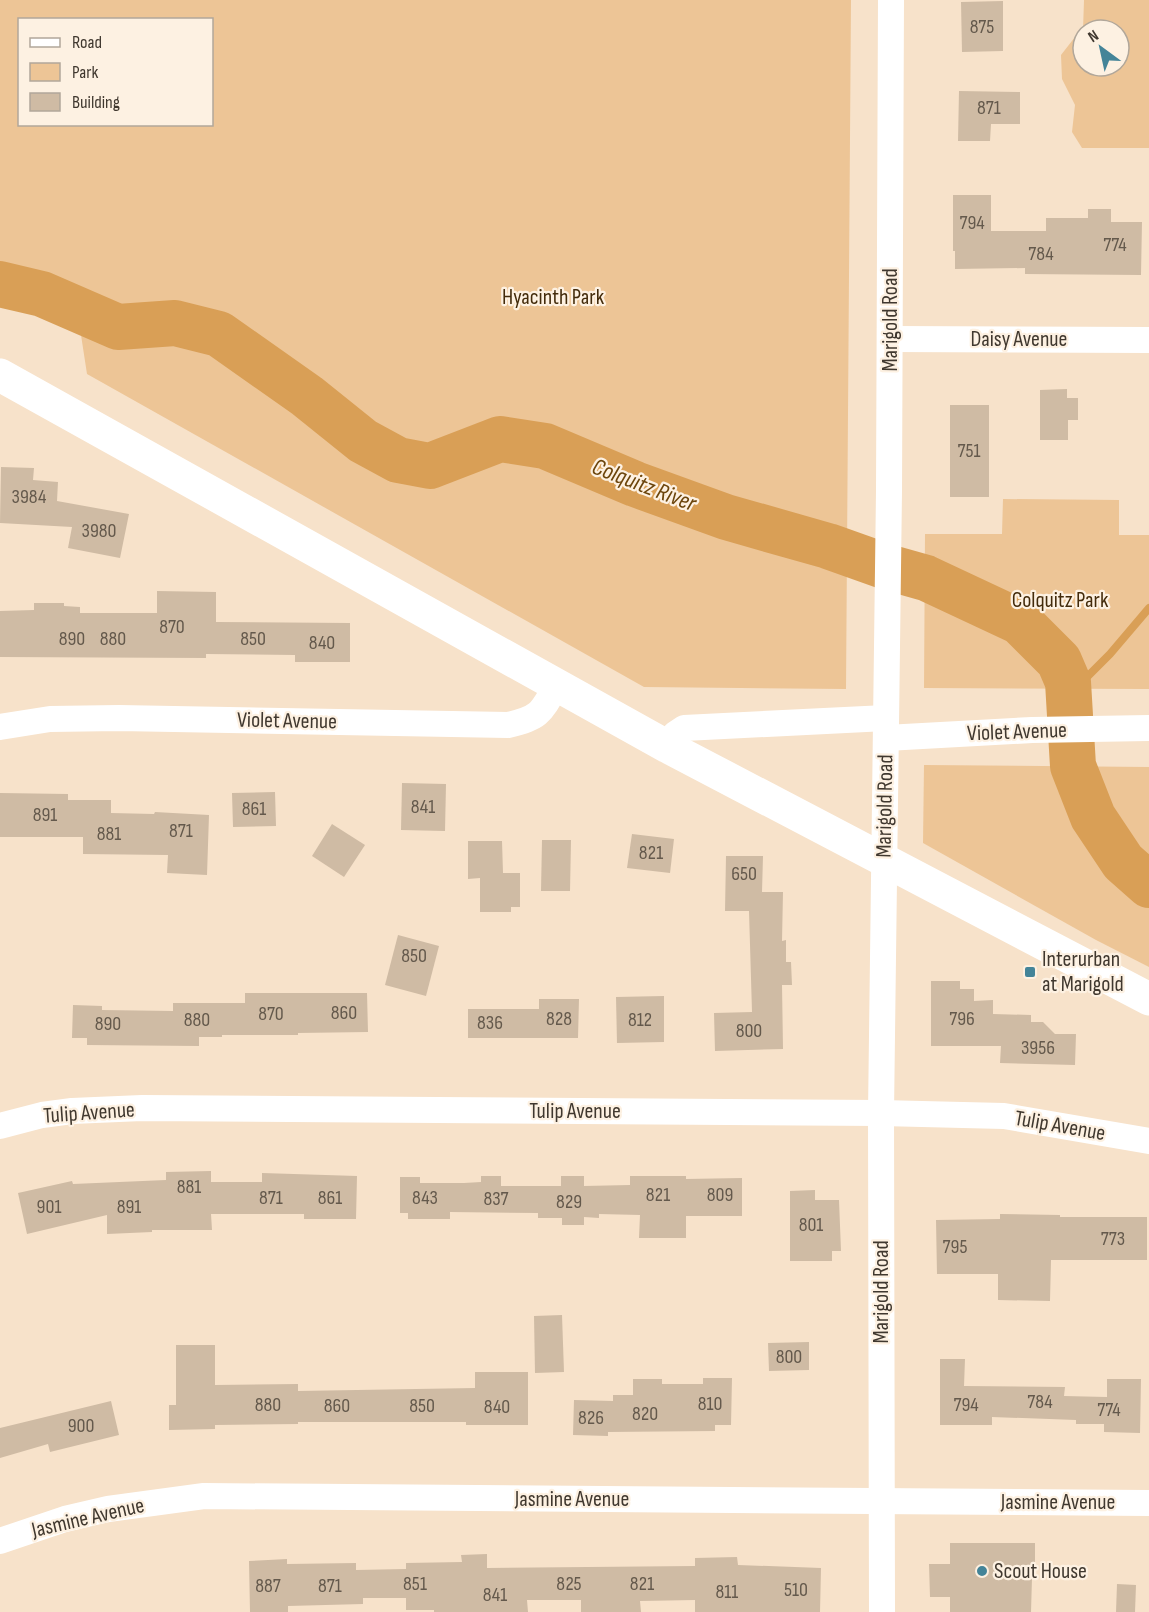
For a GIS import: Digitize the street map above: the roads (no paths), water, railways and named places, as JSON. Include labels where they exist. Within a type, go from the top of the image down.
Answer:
[{"type":"main road","points":[[0,375],[668,747],[1149,999]]},
{"type":"street","name":"Marigold Road","points":[[882,1612],[881,1113],[888,563],[891,0]]},
{"type":"street","name":"Daisy Avenue","points":[[890,339],[1149,340]]},
{"type":"street","name":"Violet Avenue","points":[[0,727],[50,719],[119,718],[508,725],[529,721],[543,710],[556,686]]},
{"type":"street","name":"Violet Avenue","points":[[668,747],[675,734],[684,728],[1149,728]]},
{"type":"street","name":"Tulip Avenue","points":[[0,1126],[42,1114],[142,1108],[881,1113],[1004,1116],[1149,1141]]},
{"type":"street","name":"Jasmine Avenue","points":[[0,1540],[65,1519],[108,1509],[204,1496],[1149,1503]]},
{"type":"waterway","name":"Colquitz River","points":[[0,284],[42,294],[118,327],[175,323],[219,334],[307,396],[363,441],[398,460],[430,466],[500,439],[545,446],[635,484],[726,517],[828,546],[926,578],[1020,622],[1059,661],[1068,682],[1073,766],[1093,817],[1123,862],[1149,885]]},
{"type":"waterway","points":[[1068,696],[1110,654],[1149,608]]},
{"type":"place","name":"Interurban at Marigold","points":[[1030,972]]},
{"type":"place","name":"Scout House","points":[[982,1571]]},
{"type":"park label","name":"Hyacinth Park","points":[[553,297]]},
{"type":"park label","name":"Colquitz Park","points":[[1060,600]]}]
